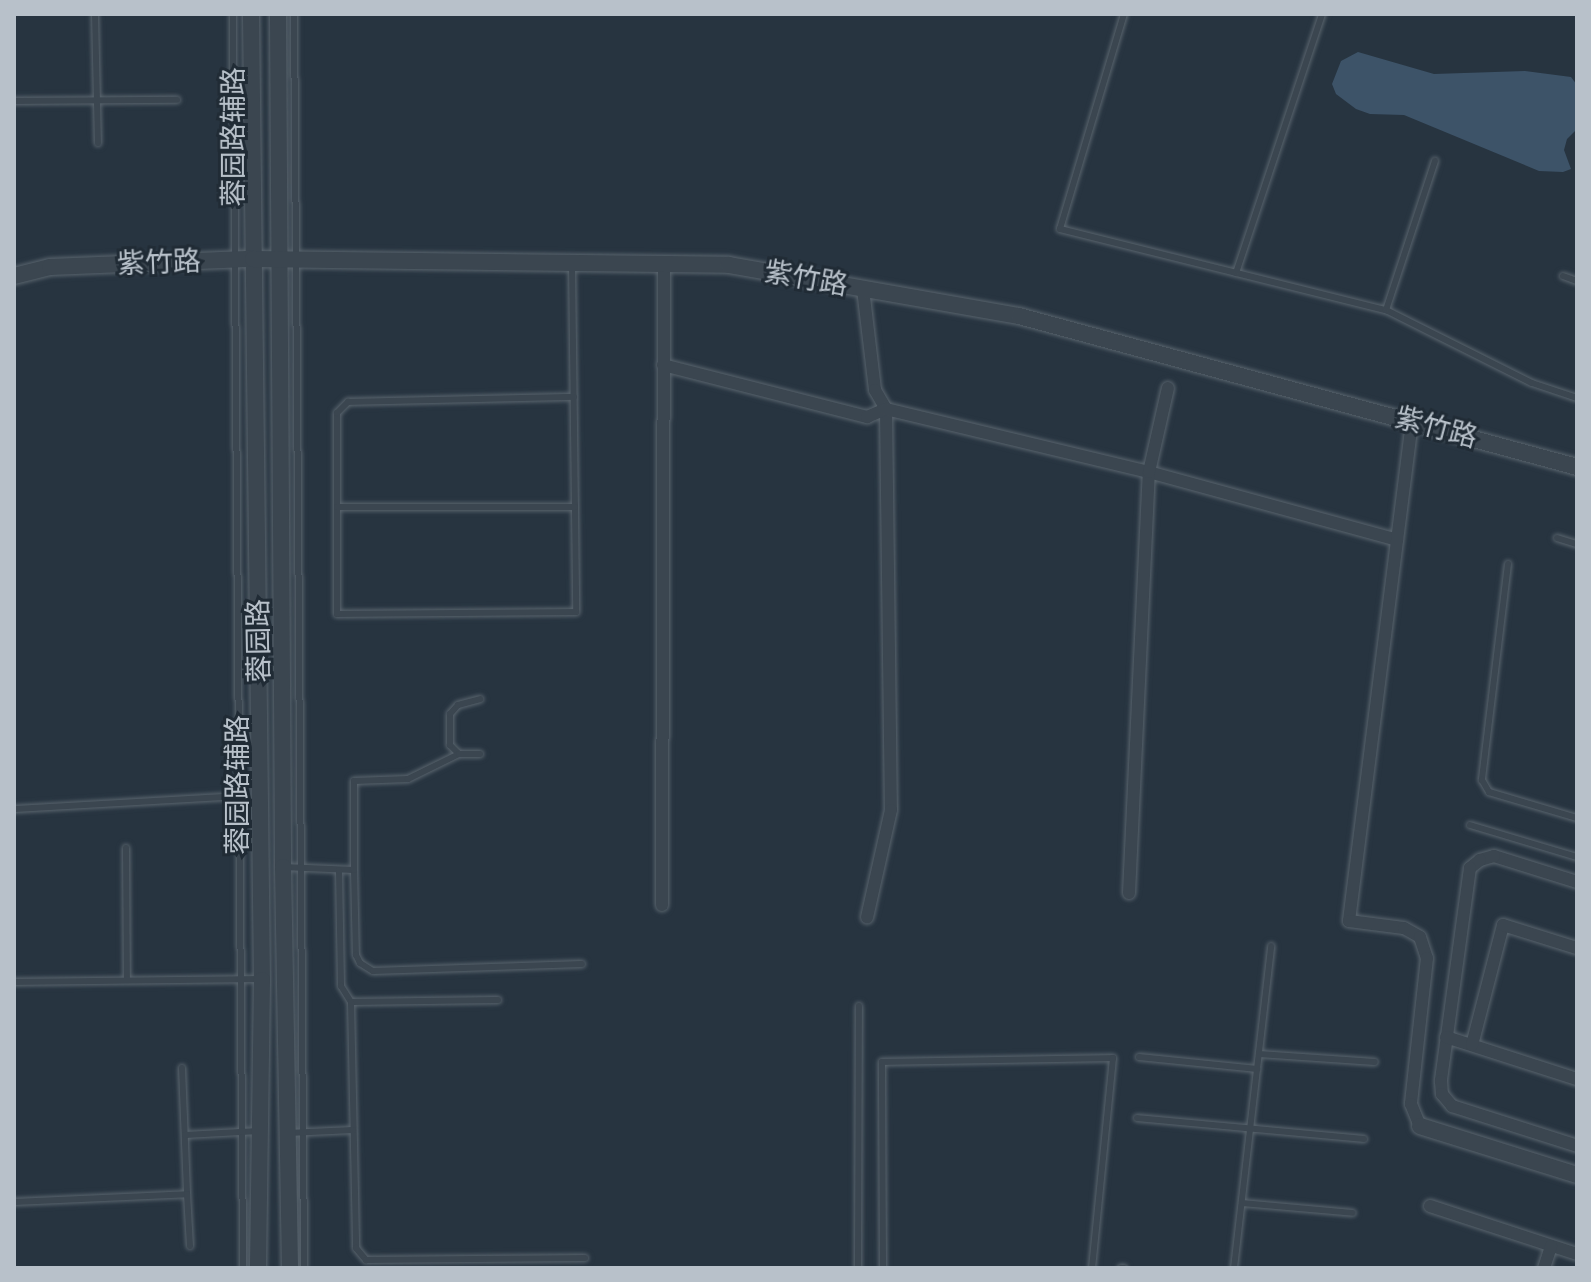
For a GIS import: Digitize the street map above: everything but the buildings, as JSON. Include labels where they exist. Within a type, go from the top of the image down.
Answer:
[{"type":"street","name":"蓉园路","points":[[251,14],[262,980],[258,1268]]},
{"type":"street","name":"蓉园路","points":[[278,14],[289,260],[283,867],[295,1132],[290,1268]]},
{"type":"street","name":"紫竹路","points":[[14,276],[50,267],[253,259],[729,265],[1019,316],[1577,467]]},
{"type":"street","points":[[662,905],[664,265]]},
{"type":"street","points":[[863,289],[875,390],[886,409],[891,810],[867,917]]},
{"type":"street","points":[[663,365],[867,417],[886,409],[1149,472],[1397,540]]},
{"type":"street","points":[[1129,893],[1149,472],[1168,388]]},
{"type":"street","points":[[1412,422],[1349,921],[1404,928],[1420,937],[1427,958],[1411,1104],[1420,1126],[1577,1175]]},
{"type":"street","points":[[1577,882],[1494,856],[1480,860],[1470,868],[1441,1081],[1442,1094],[1452,1106],[1577,1146]]},
{"type":"street","points":[[1472,1045],[1503,925],[1577,948]]},
{"type":"street","points":[[1446,1037],[1577,1079]]},
{"type":"street","points":[[1430,1206],[1577,1254]]},
{"type":"street","points":[[244,1268],[259,1236]]},
{"type":"street","points":[[289,1242],[296,1268]]},
{"type":"street","points":[[1544,1268],[1551,1246]]},
{"type":"lane","points":[[95,14],[98,143]]},
{"type":"lane","name":"蓉园路辅路","points":[[233,14],[239,1134],[244,1268]]},
{"type":"lane","points":[[294,14],[289,260],[301,869],[295,1132],[304,1268]]},
{"type":"lane","points":[[1124,14],[1060,229],[1386,310],[1532,383],[1577,398]]},
{"type":"lane","points":[[1236,273],[1322,14]]},
{"type":"lane","points":[[14,101],[177,100]]},
{"type":"lane","points":[[1386,310],[1435,161]]},
{"type":"lane","points":[[572,264],[574,397],[576,612],[337,614],[337,413],[348,402],[574,397]]},
{"type":"lane","points":[[1563,276],[1577,281]]},
{"type":"lane","points":[[337,507],[575,507]]},
{"type":"lane","points":[[1557,538],[1577,544]]},
{"type":"lane","points":[[1508,564],[1482,780],[1489,792],[1577,818]]},
{"type":"lane","points":[[459,754],[450,745],[450,714],[458,705],[480,699]]},
{"type":"lane","points":[[480,754],[459,754],[408,779],[354,781],[356,955],[360,963],[373,971],[582,964]]},
{"type":"lane","points":[[14,809],[238,796]]},
{"type":"lane","points":[[1470,825],[1577,857]]},
{"type":"lane","points":[[126,848],[127,980]]},
{"type":"lane","points":[[283,867],[354,870]]},
{"type":"lane","points":[[339,870],[341,986],[351,1002],[356,1248],[366,1260],[585,1258]]},
{"type":"lane","points":[[1234,1268],[1271,946]]},
{"type":"lane","points":[[14,982],[262,980]]},
{"type":"lane","points":[[351,1002],[498,1000]]},
{"type":"lane","points":[[858,1268],[859,1006]]},
{"type":"lane","points":[[1259,1054],[1375,1062]]},
{"type":"lane","points":[[1139,1057],[1257,1069]]},
{"type":"lane","points":[[883,1268],[882,1062],[1113,1058],[1092,1268]]},
{"type":"lane","points":[[182,1068],[190,1246]]},
{"type":"lane","points":[[1137,1118],[1364,1139]]},
{"type":"lane","points":[[295,1132],[353,1130]]},
{"type":"lane","points":[[185,1135],[259,1131]]},
{"type":"lane","points":[[14,1202],[187,1194]]},
{"type":"lane","points":[[1242,1203],[1353,1213]]},
{"type":"lane","points":[[496,1259],[497,1268]]},
{"type":"water","points":[[1358,52],[1434,74],[1525,71],[1571,77],[1577,85],[1577,129],[1567,139],[1564,150],[1571,169],[1563,172],[1539,171],[1404,115],[1370,114],[1356,109],[1336,94],[1332,84],[1341,61]]}]
